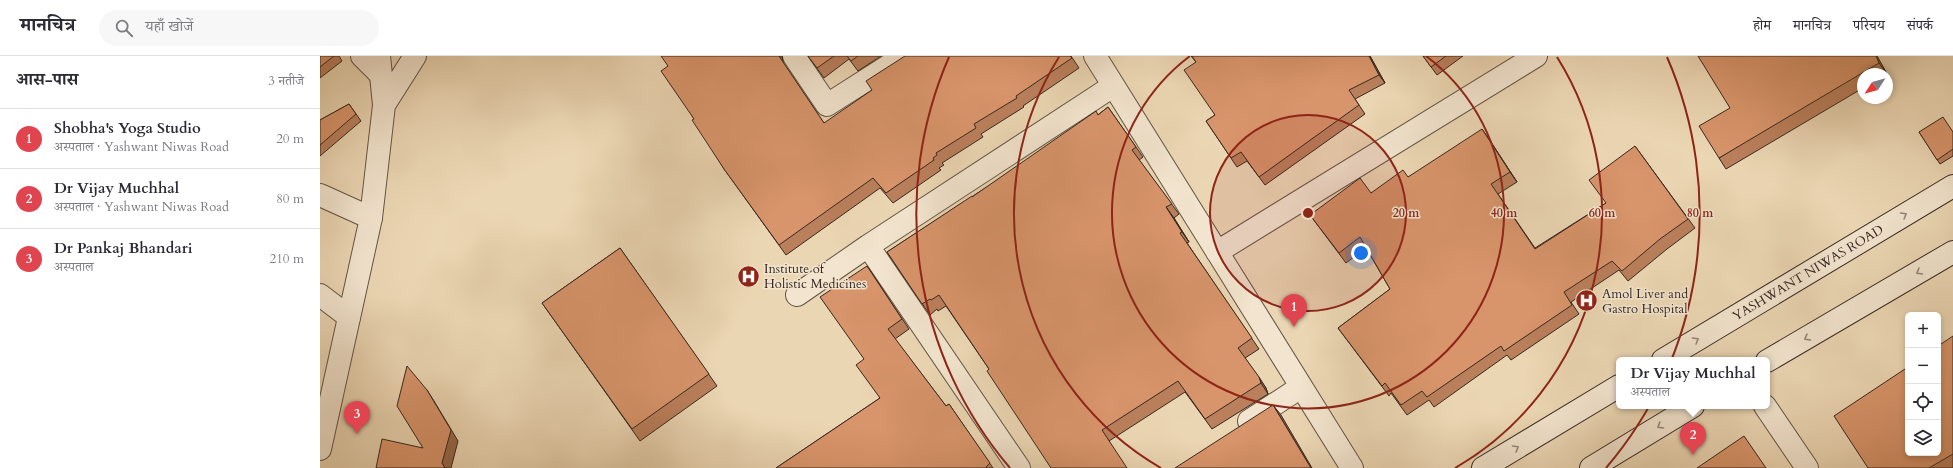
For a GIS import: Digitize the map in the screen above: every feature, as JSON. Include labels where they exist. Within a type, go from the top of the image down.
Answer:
[{"type":"street","points":[[320,449],[371,218],[384,105],[380,65],[362,56]]},
{"type":"street","points":[[384,105],[415,56]]},
{"type":"street","points":[[794,56],[827,104],[904,56]]},
{"type":"street","points":[[1095,56],[1352,468]]},
{"type":"street","points":[[1217,252],[1536,56]]},
{"type":"street","points":[[797,295],[868,246],[1113,86]]},
{"type":"street","name":"YASHWANT NIWAS ROAD","points":[[1668,357],[1953,186]]},
{"type":"street","points":[[320,195],[371,218]]},
{"type":"street","points":[[868,246],[1019,468]]},
{"type":"street","points":[[1770,359],[1953,252]]},
{"type":"street","points":[[320,295],[349,317]]},
{"type":"street","points":[[1235,430],[1301,387]]},
{"type":"street","points":[[1483,468],[1616,388]]},
{"type":"street","points":[[1591,468],[1688,409]]},
{"type":"street","points":[[1767,409],[1807,468]]},
{"type":"building","points":[[320,56],[334,56],[320,67]]},
{"type":"building","points":[[661,56],[779,56],[824,123],[872,90],[866,81],[905,56],[1070,56],[1072,58],[1016,96],[1017,98],[974,124],[976,128],[936,153],[937,155],[933,158],[934,160],[886,193],[873,178],[779,245],[724,169],[692,120],[694,119],[661,71],[668,66]]},
{"type":"building","points":[[808,56],[834,56],[817,68]]},
{"type":"building","points":[[847,56],[858,56],[851,61]]},
{"type":"building","points":[[1192,56],[1369,56],[1379,75],[1349,90],[1359,105],[1259,177],[1241,152],[1231,158],[1206,121],[1215,115],[1184,70],[1196,62]]},
{"type":"building","points":[[1423,56],[1446,56],[1431,67]]},
{"type":"building","points":[[1698,56],[1876,56],[1879,63],[1871,68],[1857,68],[1857,76],[1719,158],[1699,126],[1730,108]]},
{"type":"building","points":[[349,104],[356,114],[320,145],[320,120]]},
{"type":"building","points":[[1108,107],[1136,147],[1132,150],[1172,204],[1166,207],[1182,232],[1180,233],[1252,338],[1238,348],[1259,377],[1261,383],[1205,419],[1178,381],[1102,430],[1127,468],[1051,468],[987,371],[989,369],[939,295],[922,304],[887,252],[972,197],[1096,111],[1098,115]]},
{"type":"building","points":[[1943,117],[1953,132],[1953,149],[1937,160],[1919,132]]},
{"type":"building","points":[[1482,129],[1510,172],[1491,184],[1535,249],[1606,203],[1589,180],[1635,146],[1688,219],[1660,239],[1622,271],[1612,261],[1564,292],[1572,305],[1504,351],[1501,346],[1427,397],[1422,391],[1401,405],[1385,383],[1382,386],[1338,328],[1390,289],[1360,237],[1339,253],[1310,215],[1360,178],[1371,193],[1403,170],[1408,177]]},
{"type":"building","points":[[620,248],[709,374],[632,429],[542,303]]},
{"type":"building","points":[[867,266],[902,319],[888,329],[946,406],[949,404],[990,463],[986,467],[987,468],[776,468],[880,398],[856,365],[864,359],[820,297]]},
{"type":"building","points":[[1953,336],[1953,454],[1929,468],[1868,468],[1834,416],[1905,369],[1905,456],[1941,456],[1941,344]]},
{"type":"building","points":[[407,366],[427,390],[451,430],[442,463],[445,468],[376,468],[382,439],[423,448],[397,406]]},
{"type":"building","points":[[1273,405],[1311,468],[1175,468]]},
{"type":"building","points":[[1744,436],[1766,468],[1697,468]]},
{"type":"place","name":"Institute of Holistic Medicines","points":[[749,276]]},
{"type":"place","name":"Amol Liver and Gastro Hospital","points":[[1587,301]]},
{"type":"place","name":"Shobha's Yoga Studio","points":[[1294,327]]},
{"type":"place","name":"Dr Pankaj Bhandari","points":[[357,434]]},
{"type":"place","name":"Dr Vijay Muchhal","points":[[1693,455]]}]
